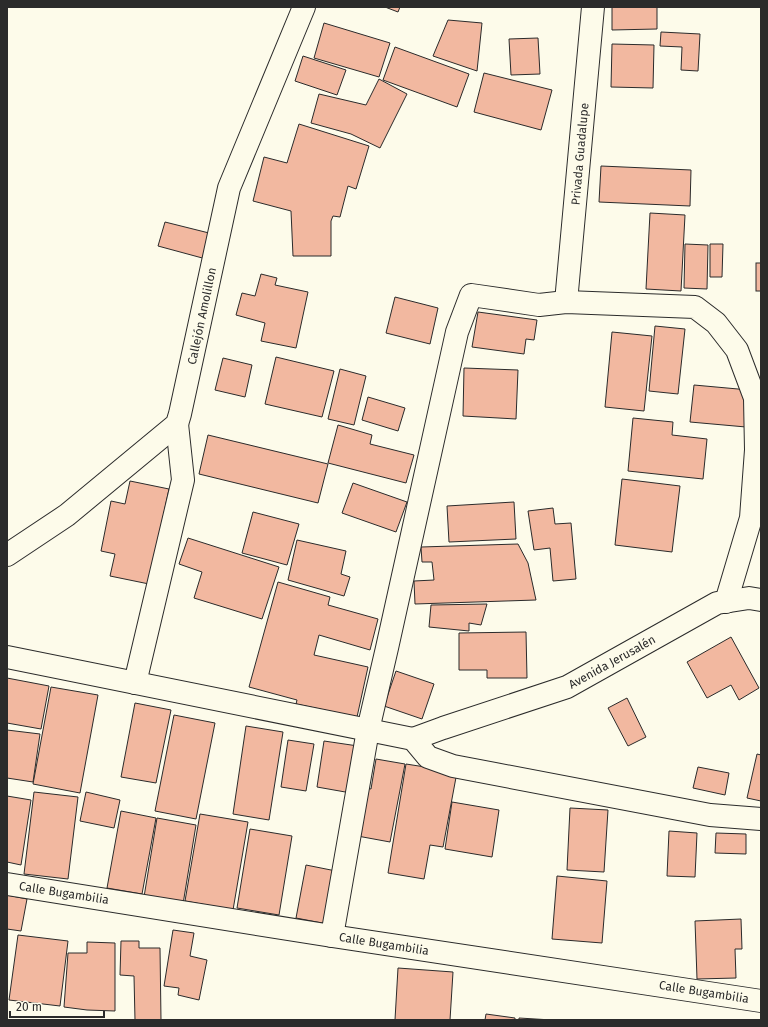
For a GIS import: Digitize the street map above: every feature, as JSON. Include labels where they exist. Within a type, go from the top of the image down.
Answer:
[{"type":"street","name":"Callejón Amolillon","points":[[177,424],[229,188],[304,7]]},
{"type":"street","name":"Privada Guadalupe","points":[[566,302],[593,7]]},
{"type":"street","points":[[332,936],[368,730],[388,648],[457,332],[471,295],[539,305],[566,302],[695,307],[716,323],[737,350],[755,398],[756,450],[751,518],[726,602]]},
{"type":"street","points":[[7,555],[67,515],[177,424]]},
{"type":"street","points":[[135,683],[183,480],[177,424]]},
{"type":"street","name":"Avenida Jerusalén","points":[[413,739],[567,687],[717,603],[749,598],[761,600]]},
{"type":"street","points":[[7,657],[413,739],[428,757],[453,766],[710,815],[761,819]]},
{"type":"street","name":"Calle Bugambilia","points":[[7,884],[332,936],[761,1001]]},
{"type":"building","points":[[385,7],[400,7],[398,12]]},
{"type":"building","points":[[612,7],[657,7],[657,29],[612,30]]},
{"type":"building","points":[[448,20],[482,23],[477,71],[433,56]]},
{"type":"building","points":[[324,23],[390,43],[379,77],[314,58]]},
{"type":"building","points":[[661,32],[700,34],[698,71],[681,70],[682,47],[660,46]]},
{"type":"building","points":[[538,38],[540,74],[511,75],[509,39]]},
{"type":"building","points":[[612,44],[654,45],[653,88],[611,87]]},
{"type":"building","points":[[395,47],[469,74],[457,107],[383,80]]},
{"type":"building","points":[[303,56],[346,70],[337,95],[295,81]]},
{"type":"building","points":[[484,73],[552,90],[541,130],[474,112]]},
{"type":"building","points":[[379,79],[407,94],[380,148],[351,134],[311,123],[319,94],[366,105]]},
{"type":"building","points":[[299,124],[369,146],[356,189],[348,186],[340,217],[333,216],[331,221],[331,256],[293,256],[291,211],[253,201],[264,157],[287,163]]},
{"type":"building","points":[[601,166],[691,170],[690,206],[599,202]]},
{"type":"building","points":[[650,213],[685,215],[681,291],[646,289]]},
{"type":"building","points":[[165,222],[213,234],[206,259],[158,246]]},
{"type":"building","points":[[685,244],[708,245],[707,289],[684,288]]},
{"type":"building","points":[[710,244],[723,244],[722,277],[710,277]]},
{"type":"building","points":[[756,263],[761,263],[761,291],[756,291]]},
{"type":"building","points":[[261,274],[277,278],[275,285],[308,292],[296,348],[261,341],[265,323],[236,315],[242,293],[255,296]]},
{"type":"building","points":[[395,297],[438,308],[430,344],[386,333]]},
{"type":"building","points":[[478,312],[537,320],[534,340],[526,339],[524,354],[472,347]]},
{"type":"building","points":[[655,326],[685,329],[678,394],[649,391]]},
{"type":"building","points":[[612,332],[652,336],[644,411],[605,407]]},
{"type":"building","points":[[276,357],[334,371],[322,417],[265,404]]},
{"type":"building","points":[[223,358],[252,365],[245,397],[215,390]]},
{"type":"building","points":[[464,368],[518,370],[516,419],[463,416]]},
{"type":"building","points":[[340,369],[366,376],[354,425],[328,419]]},
{"type":"building","points":[[694,385],[749,390],[746,427],[690,422]]},
{"type":"building","points":[[368,397],[405,408],[398,431],[362,420]]},
{"type":"building","points":[[633,418],[673,422],[672,435],[707,439],[703,479],[628,471]]},
{"type":"building","points":[[338,425],[372,435],[370,444],[414,455],[406,483],[328,463]]},
{"type":"building","points":[[208,435],[328,464],[318,503],[199,474]]},
{"type":"building","points":[[622,479],[680,486],[672,552],[615,545]]},
{"type":"building","points":[[130,481],[169,489],[149,584],[110,576],[115,554],[101,551],[111,501],[125,504]]},
{"type":"building","points":[[353,483],[407,502],[396,532],[342,513]]},
{"type":"building","points":[[514,502],[516,539],[449,542],[447,506]]},
{"type":"building","points":[[553,508],[555,524],[571,523],[576,579],[553,581],[550,548],[534,550],[528,511]]},
{"type":"building","points":[[253,512],[299,524],[287,565],[242,553]]},
{"type":"building","points":[[188,538],[279,567],[262,619],[194,598],[202,572],[179,564]]},
{"type":"building","points":[[297,540],[346,551],[341,574],[350,577],[344,596],[288,580]]},
{"type":"building","points":[[518,544],[528,563],[536,600],[415,604],[414,581],[434,580],[432,562],[422,562],[421,547]]},
{"type":"building","points":[[278,582],[330,597],[328,605],[378,619],[370,650],[319,635],[314,655],[368,667],[357,717],[296,704],[297,700],[249,687]]},
{"type":"building","points":[[487,604],[481,625],[469,623],[469,631],[429,627],[431,605]]},
{"type":"building","points":[[526,632],[527,678],[487,678],[487,670],[459,670],[459,633]]},
{"type":"building","points":[[731,637],[759,688],[739,700],[731,685],[707,698],[687,662]]},
{"type":"building","points":[[396,671],[434,684],[422,719],[384,706]]},
{"type":"building","points":[[7,678],[49,686],[41,729],[7,723]]},
{"type":"building","points":[[51,687],[98,695],[80,793],[33,784]]},
{"type":"building","points":[[627,698],[646,737],[628,746],[608,708]]},
{"type":"building","points":[[135,703],[171,710],[156,783],[121,777]]},
{"type":"building","points":[[174,715],[215,723],[196,819],[155,811]]},
{"type":"building","points":[[246,726],[283,732],[269,820],[233,814]]},
{"type":"building","points":[[7,730],[40,734],[33,782],[7,778]]},
{"type":"building","points":[[288,740],[314,744],[306,791],[281,787]]},
{"type":"building","points":[[324,741],[358,746],[351,793],[317,787]]},
{"type":"building","points":[[757,754],[761,755],[761,801],[747,798]]},
{"type":"building","points":[[376,759],[405,764],[390,842],[352,835],[361,787],[371,789]]},
{"type":"building","points":[[406,764],[457,772],[443,847],[430,845],[424,879],[388,873]]},
{"type":"building","points":[[698,767],[729,773],[725,795],[693,788]]},
{"type":"building","points":[[34,792],[78,797],[68,879],[24,874]]},
{"type":"building","points":[[86,792],[120,800],[114,828],[80,821]]},
{"type":"building","points":[[7,796],[31,800],[21,865],[7,862]]},
{"type":"building","points":[[452,802],[499,810],[492,857],[445,849]]},
{"type":"building","points":[[570,808],[608,810],[604,872],[567,870]]},
{"type":"building","points":[[121,811],[156,818],[142,894],[107,888]]},
{"type":"building","points":[[200,814],[248,822],[233,910],[185,901]]},
{"type":"building","points":[[157,818],[196,825],[183,904],[144,897]]},
{"type":"building","points":[[250,829],[292,836],[279,915],[237,908]]},
{"type":"building","points":[[669,831],[697,833],[695,877],[667,876]]},
{"type":"building","points":[[716,833],[746,834],[746,854],[715,853]]},
{"type":"building","points":[[306,865],[336,871],[327,924],[296,918]]},
{"type":"building","points":[[557,876],[607,881],[602,943],[552,939]]},
{"type":"building","points":[[7,895],[27,899],[21,931],[7,929]]},
{"type":"building","points":[[741,919],[742,949],[735,949],[736,978],[697,979],[695,921]]},
{"type":"building","points":[[173,930],[194,933],[190,956],[207,960],[199,1000],[178,995],[179,988],[164,986]]},
{"type":"building","points":[[18,935],[68,941],[60,1006],[9,1000]]},
{"type":"building","points":[[121,941],[139,941],[139,948],[160,948],[161,1020],[135,1020],[134,976],[120,975]]},
{"type":"building","points":[[87,942],[115,943],[115,1011],[64,1007],[68,953],[87,953]]},
{"type":"building","points":[[398,968],[453,972],[450,1020],[395,1020]]},
{"type":"building","points":[[486,1014],[515,1018],[515,1020],[485,1020]]},
{"type":"building","points":[[519,1018],[552,1020],[519,1020]]}]
